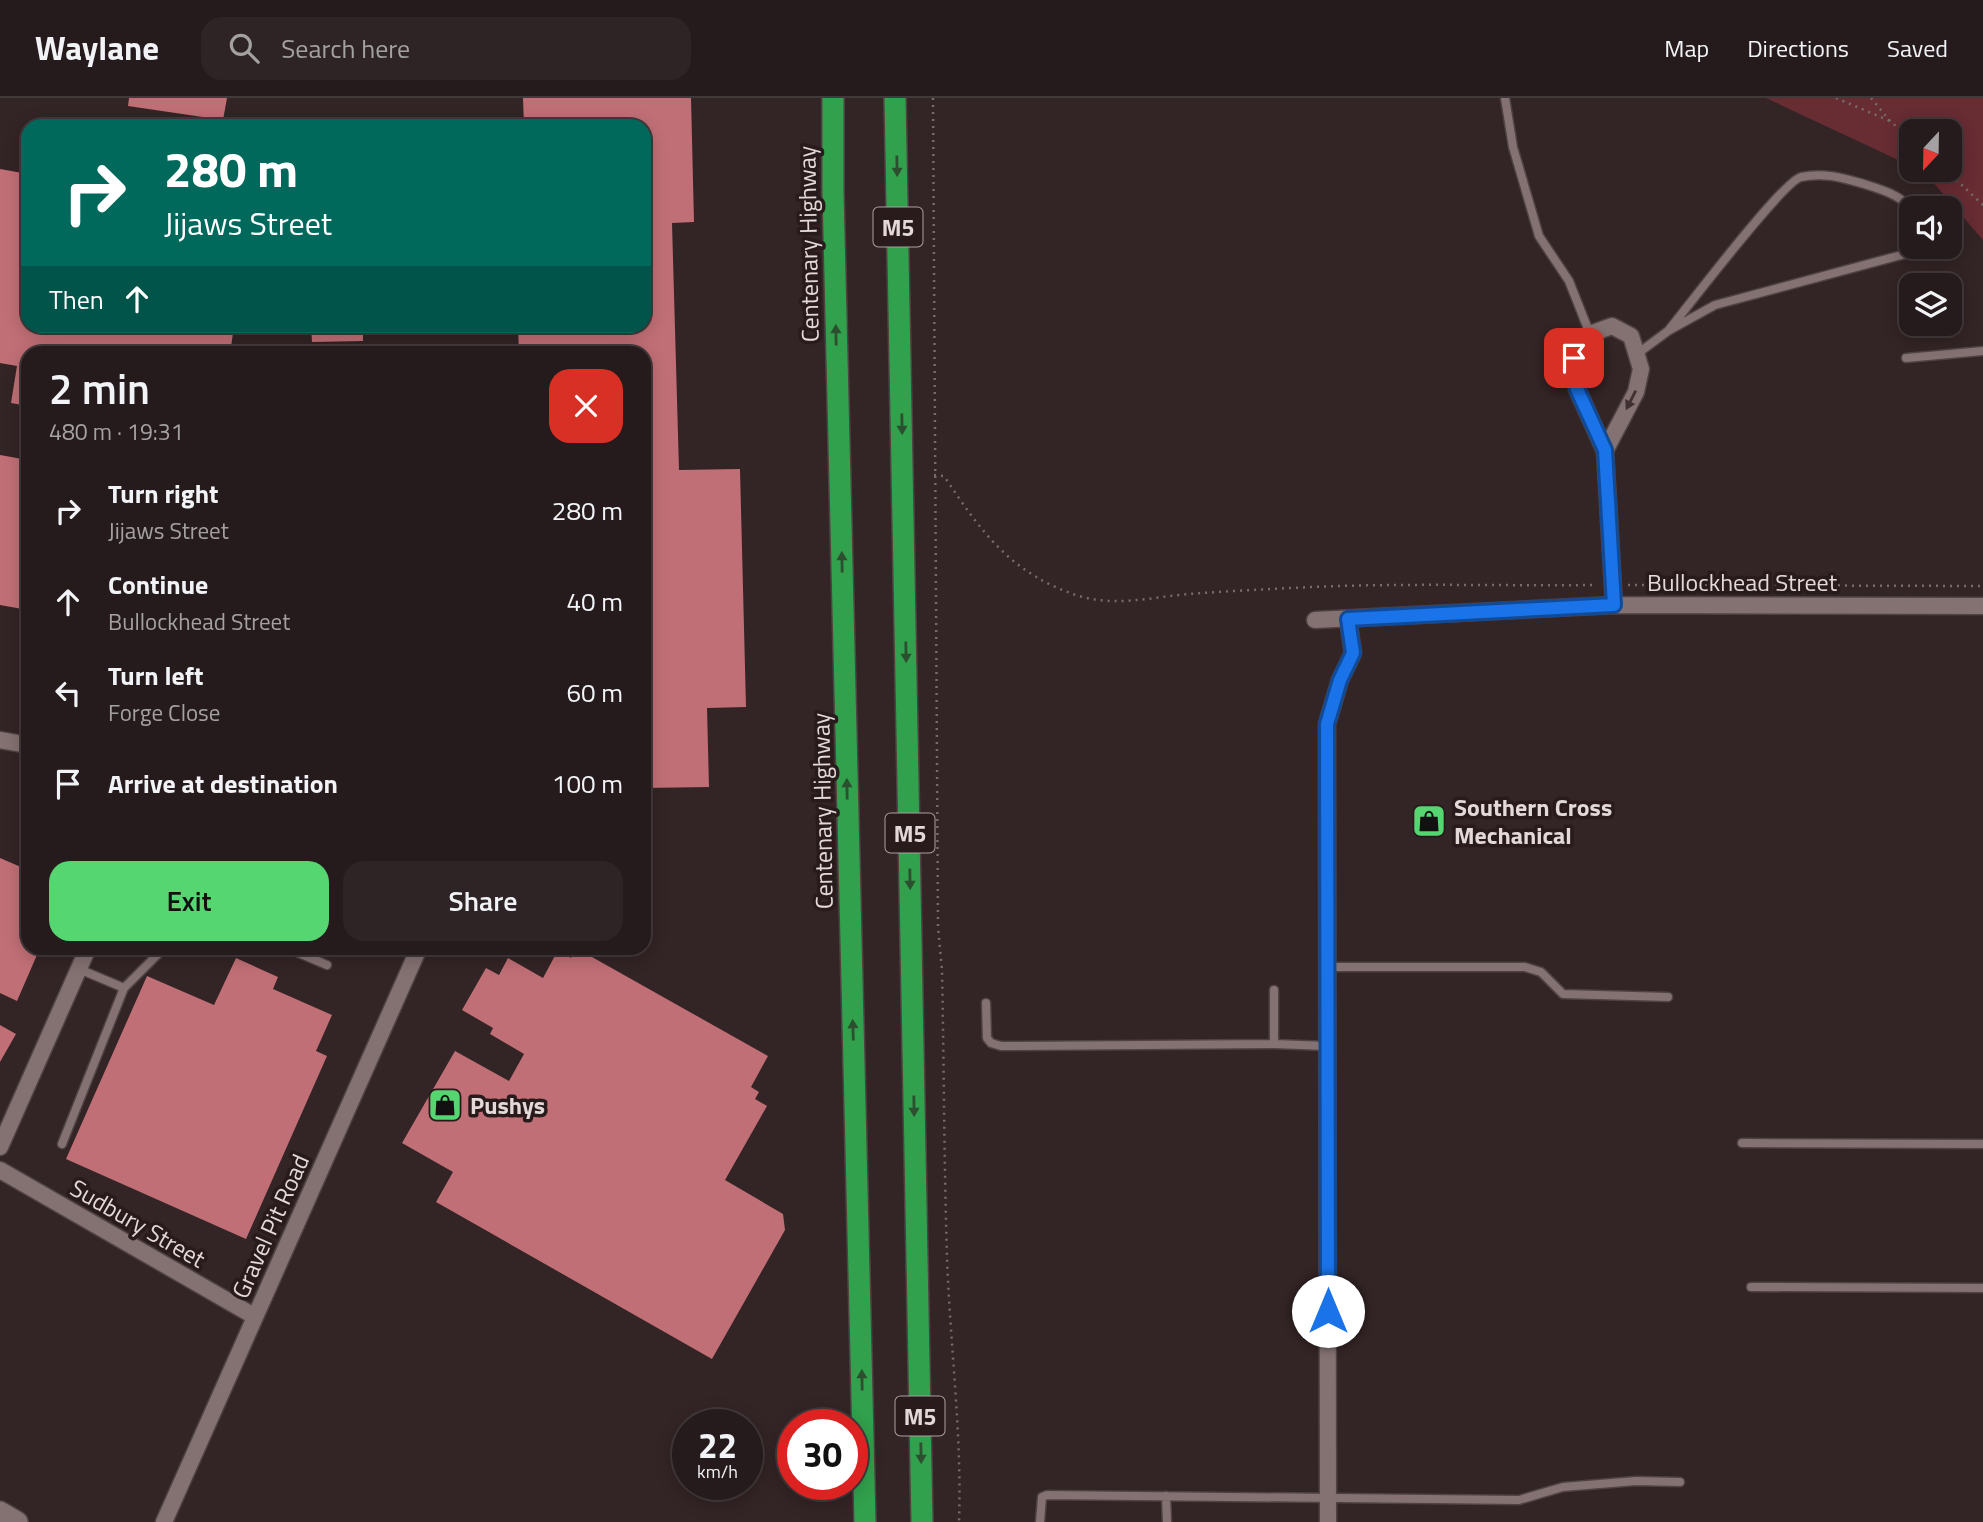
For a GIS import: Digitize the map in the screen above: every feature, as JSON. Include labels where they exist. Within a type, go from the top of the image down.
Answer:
[{"type":"highway","name":"Centenary Highway","points":[[832,98],[865,1522]]},
{"type":"highway","name":"M5","points":[[895,98],[922,1522]]},
{"type":"street","points":[[1605,450],[1636,392],[1641,369],[1630,336],[1612,326],[1590,334],[1574,358],[1577,389],[1605,450],[1614,605]]},
{"type":"street","name":"Bullockhead Street","points":[[1315,620],[1614,605],[1983,606]]},
{"type":"street","points":[[1328,1522],[1327,724],[1340,680],[1353,653],[1348,619]]},
{"type":"street","points":[[0,740],[21,744]]},
{"type":"street","points":[[0,1147],[85,955]]},
{"type":"street","name":"Gravel Pit Road","points":[[164,1522],[416,955]]},
{"type":"street","name":"Sudbury Street","points":[[0,1170],[254,1316]]},
{"type":"street","points":[[0,1512],[17,1522]]},
{"type":"lane","points":[[1505,98],[1513,147],[1539,236],[1569,281],[1590,334]]},
{"type":"lane","points":[[1668,331],[1766,209],[1798,178],[1832,174],[1880,189],[1899,199]]},
{"type":"lane","points":[[1636,354],[1668,331],[1715,305],[1899,256]]},
{"type":"lane","points":[[1906,358],[1983,351]]},
{"type":"lane","points":[[62,1144],[124,988],[157,955]]},
{"type":"lane","points":[[303,955],[327,965]]},
{"type":"lane","points":[[1327,967],[1525,967],[1541,972],[1563,994],[1668,997]]},
{"type":"lane","points":[[79,969],[124,988]]},
{"type":"lane","points":[[1274,990],[1274,1044]]},
{"type":"lane","points":[[986,1003],[987,1038],[991,1043],[1001,1046],[1328,1046]]},
{"type":"lane","points":[[1742,1143],[1983,1144]]},
{"type":"lane","points":[[1751,1287],[1983,1288]]},
{"type":"lane","points":[[1040,1522],[1040,1503],[1046,1495],[1519,1500],[1563,1487],[1636,1481],[1680,1482]]},
{"type":"lane","points":[[1167,1496],[1167,1522]]},
{"type":"path","points":[[933,98],[938,928],[942,970],[947,1259],[955,1362],[959,1522]]},
{"type":"path","points":[[1836,98],[1890,121]]},
{"type":"path","points":[[1871,98],[1899,128]]},
{"type":"path","points":[[1959,182],[1983,205]]},
{"type":"path","points":[[934,475],[944,476],[972,518],[1002,553],[1037,579],[1080,596],[1114,602],[1187,594],[1314,587],[1983,586]]},
{"type":"shaded area","points":[[1766,98],[1983,98],[1983,240],[1962,216],[1962,196],[1945,196],[1933,182],[1962,182],[1962,119],[1899,119],[1899,160]]},
{"type":"building","points":[[129,98],[227,98],[223,119],[128,106]]},
{"type":"building","points":[[523,98],[691,98],[694,222],[672,223],[679,470],[740,469],[746,707],[707,708],[709,787],[651,788],[651,346],[519,346],[518,333],[651,333],[651,119],[524,119]]},
{"type":"building","points":[[0,169],[21,173],[21,333],[233,333],[231,346],[21,346],[21,405],[11,403],[17,366],[0,363]]},
{"type":"building","points":[[311,333],[363,333],[363,341],[312,342]]},
{"type":"building","points":[[0,455],[21,459],[21,609],[0,605]]},
{"type":"building","points":[[0,858],[21,867],[21,955],[37,955],[17,1001],[0,993]]},
{"type":"building","points":[[555,955],[571,958],[572,955],[588,955],[768,1056],[751,1087],[759,1092],[755,1099],[767,1106],[725,1180],[783,1214],[785,1230],[712,1359],[436,1202],[453,1172],[402,1143],[455,1051],[509,1081],[524,1054],[490,1034],[493,1028],[462,1010],[486,968],[499,975],[508,958],[543,978]]},
{"type":"building","points":[[236,958],[278,977],[273,989],[332,1015],[316,1051],[327,1056],[246,1239],[66,1159],[147,976],[214,1005]]},
{"type":"building","points":[[0,1025],[16,1034],[0,1062]]},
{"type":"place","name":"Southern Cross Mechanical","points":[[1429,821]]},
{"type":"place","name":"Pushys","points":[[445,1105]]},
{"type":"route","points":[[1328,1311],[1327,724],[1340,680],[1353,653],[1348,619],[1614,605],[1605,450],[1577,389],[1574,358]]}]
